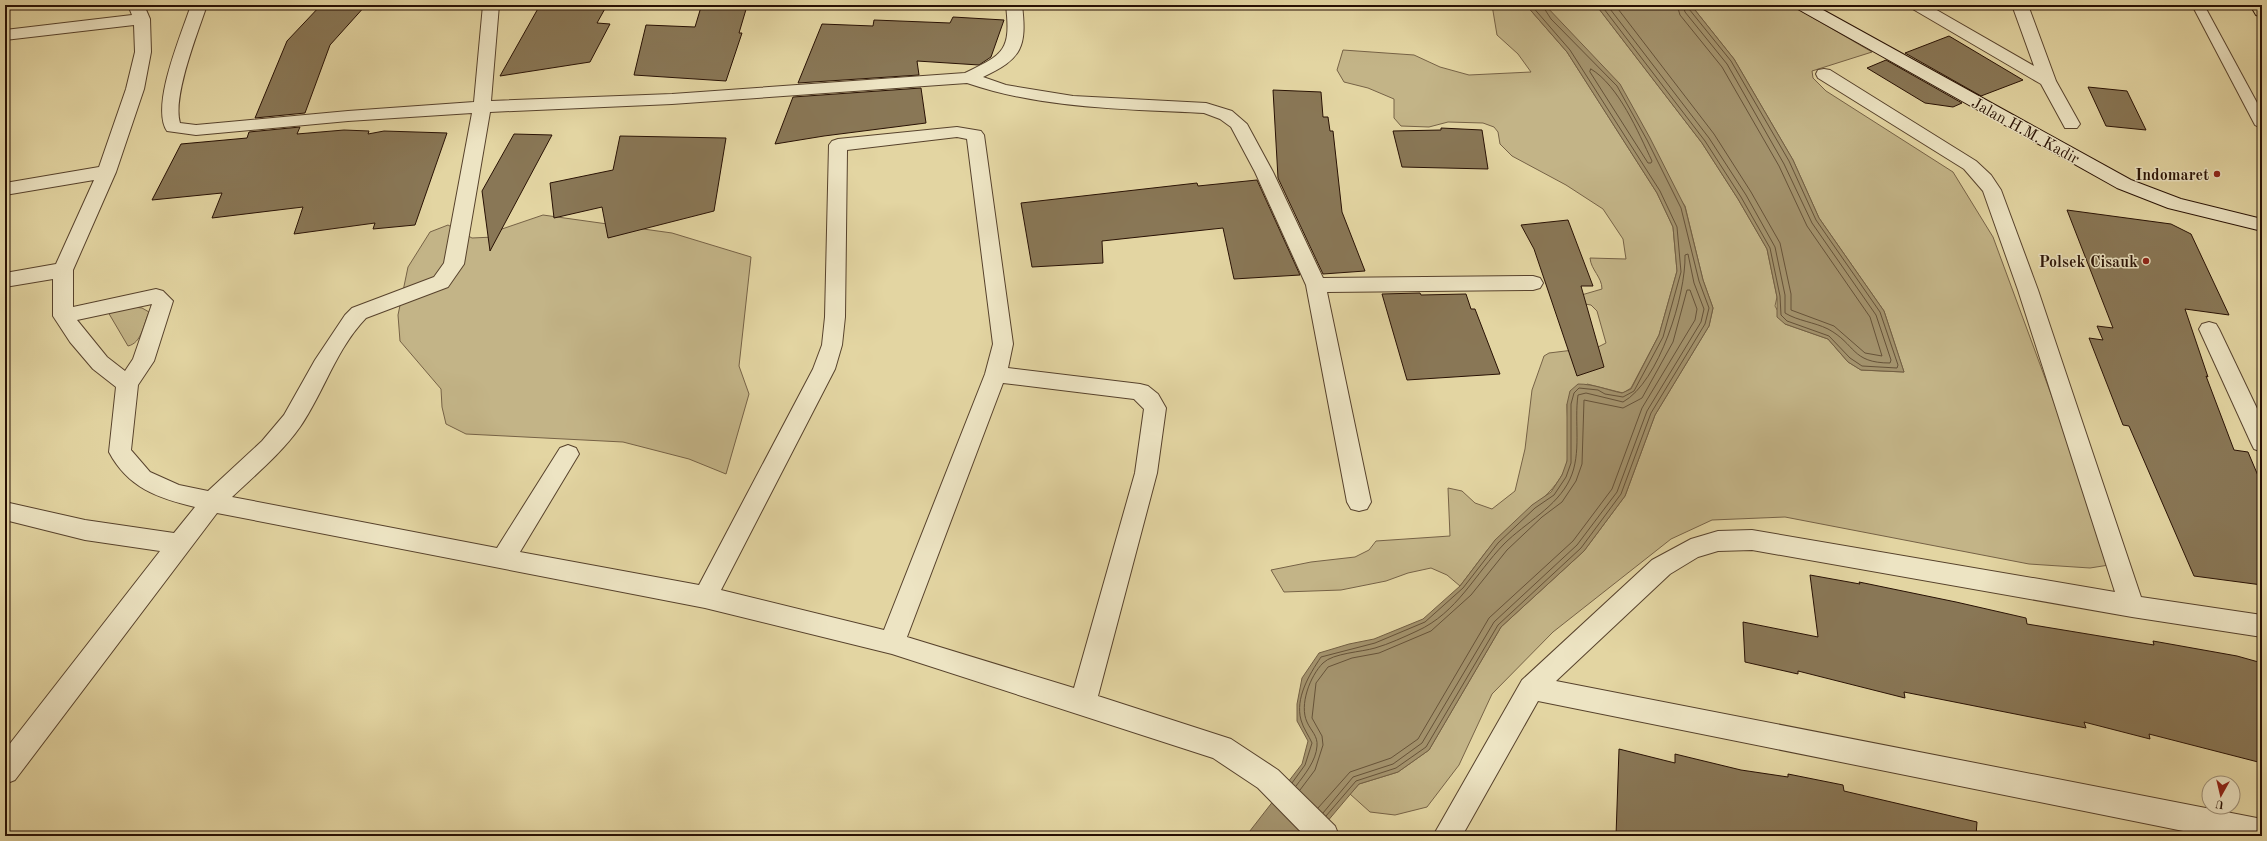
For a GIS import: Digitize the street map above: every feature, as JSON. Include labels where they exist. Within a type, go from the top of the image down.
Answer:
[{"type":"main road","points":[[2258,5],[2262,12]]},
{"type":"street","points":[[199,5],[174,82],[169,115],[173,127],[196,130],[348,116],[482,107],[672,99],[968,78],[997,64],[1007,56],[1016,37],[1014,5]]},
{"type":"street","points":[[5,771],[213,501],[270,447],[292,421],[343,332],[359,313],[441,282],[448,274],[454,264],[482,107],[491,5]]},
{"type":"street","name":"Jalan H.M. Kadir","points":[[1802,5],[2124,184],[2155,199],[2191,209],[2262,225]]},
{"type":"street","points":[[1917,5],[2048,81]]},
{"type":"street","points":[[2020,5],[2048,81],[2071,124]]},
{"type":"street","points":[[5,34],[139,12],[143,52],[135,89],[107,172],[63,270],[64,316],[77,337],[100,363],[127,384]]},
{"type":"street","points":[[1824,74],[1970,165],[1984,179],[1992,190],[2028,290],[2132,606]]},
{"type":"street","points":[[968,78],[1003,90],[1073,101],[1206,108],[1226,115],[1238,124],[1264,172],[1316,285],[1359,502]]},
{"type":"street","points":[[705,597],[824,369],[832,345],[835,317],[838,145],[957,132],[974,135],[1003,344],[996,374],[892,643]]},
{"type":"street","points":[[5,189],[107,172]]},
{"type":"street","points":[[5,280],[63,270]]},
{"type":"street","points":[[1316,285],[1533,283]]},
{"type":"street","points":[[64,316],[156,296],[163,301],[143,362],[127,384],[120,452],[142,478],[175,493],[246,510],[705,597],[892,643],[1221,748],[1268,780],[1325,836]]},
{"type":"street","points":[[2209,329],[2262,442]]},
{"type":"street","points":[[996,374],[1140,392],[1150,400],[1155,408],[1146,473],[1083,703]]},
{"type":"street","points":[[503,559],[568,454]]},
{"type":"street","points":[[5,511],[85,530],[180,544]]},
{"type":"street","points":[[1447,836],[1531,688],[1661,567],[1691,549],[1718,541],[1752,540],[2132,606],[2262,626]]},
{"type":"street","points":[[1531,688],[2262,832]]},
{"type":"lane","points":[[2198,5],[2262,125]]},
{"type":"shaded area","points":[[1492,5],[1526,5],[1567,52],[1657,193],[1673,227],[1677,271],[1659,335],[1631,388],[1623,393],[1587,384],[1567,404],[1569,448],[1567,462],[1563,473],[1556,484],[1537,504],[1496,540],[1460,586],[1447,575],[1431,568],[1408,573],[1386,581],[1341,590],[1284,592],[1271,570],[1311,562],[1355,557],[1369,550],[1376,541],[1450,536],[1448,488],[1462,491],[1475,503],[1492,509],[1515,491],[1525,449],[1532,390],[1544,356],[1549,353],[1598,347],[1606,343],[1597,311],[1591,305],[1578,303],[1578,296],[1602,289],[1602,285],[1592,266],[1590,258],[1626,259],[1623,239],[1603,209],[1566,185],[1512,156],[1500,144],[1498,132],[1494,127],[1483,123],[1448,122],[1429,127],[1401,126],[1394,118],[1394,99],[1368,88],[1344,82],[1337,70],[1343,50],[1414,55],[1440,67],[1469,75],[1531,72],[1518,54],[1497,35]]},
{"type":"shaded area","points":[[1545,5],[1596,5],[1702,143],[1738,199],[1767,249],[1777,297],[1775,306],[1785,324],[1828,339],[1848,362],[1861,370],[1904,372],[1884,311],[1819,218],[1793,160],[1734,59],[1691,5],[1791,5],[1872,52],[1812,71],[1813,78],[1826,91],[1953,172],[1993,237],[2055,405],[2109,565],[2090,568],[2029,564],[1785,517],[1712,520],[1671,539],[1553,632],[1492,694],[1459,765],[1427,807],[1395,815],[1370,812],[1350,794],[1359,784],[1398,772],[1429,750],[1501,627],[1584,551],[1625,496],[1655,415],[1709,326],[1713,308],[1703,280],[1685,206]]},
{"type":"shaded area","points":[[543,215],[672,233],[751,257],[739,366],[749,394],[726,474],[689,459],[623,442],[466,434],[446,424],[442,407],[441,389],[400,341],[398,315],[408,267],[430,232],[448,225],[472,238],[494,237],[499,230]]},
{"type":"shaded area","points":[[134,307],[142,308],[149,312],[139,337],[133,344],[128,346],[108,312]]},
{"type":"water","points":[[1526,5],[1545,5],[1620,84],[1650,138],[1685,207],[1703,280],[1713,308],[1709,326],[1655,415],[1625,496],[1584,551],[1501,627],[1429,750],[1398,772],[1359,784],[1315,836],[1246,836],[1302,764],[1308,741],[1297,721],[1297,704],[1302,678],[1319,653],[1349,644],[1374,639],[1423,619],[1460,586],[1495,540],[1532,505],[1551,492],[1562,475],[1567,461],[1567,404],[1570,391],[1578,384],[1595,386],[1622,393],[1631,389],[1659,335],[1677,271],[1673,227],[1657,193],[1567,52]]},
{"type":"water","points":[[1596,5],[1691,5],[1734,59],[1793,160],[1819,218],[1884,311],[1904,372],[1861,370],[1848,362],[1828,339],[1785,324],[1777,317],[1777,297],[1767,249],[1738,199],[1702,143]]},
{"type":"building","points":[[321,5],[366,5],[330,45],[305,113],[255,118],[287,41]]},
{"type":"building","points":[[540,5],[607,5],[597,23],[610,24],[590,62],[500,76]]},
{"type":"building","points":[[747,6],[739,33],[742,33],[726,81],[634,75],[646,25],[695,27],[701,7]]},
{"type":"building","points":[[953,17],[1004,20],[991,57],[979,65],[917,61],[919,75],[798,83],[822,24],[873,26],[874,20],[950,23]]},
{"type":"building","points":[[1949,36],[2023,80],[1981,96],[1905,53]]},
{"type":"building","points":[[1886,60],[1962,103],[1953,107],[1925,103],[1867,68]]},
{"type":"building","points":[[2088,87],[2127,91],[2146,130],[2106,126]]},
{"type":"building","points":[[921,88],[926,123],[775,144],[793,97]]},
{"type":"building","points":[[1273,90],[1321,92],[1323,117],[1328,117],[1330,131],[1333,131],[1342,212],[1365,271],[1323,274],[1278,178]]},
{"type":"building","points":[[300,127],[297,134],[344,130],[369,131],[368,134],[384,131],[447,133],[415,225],[373,229],[375,223],[294,234],[303,207],[212,218],[222,193],[152,200],[181,144],[247,138],[249,132]]},
{"type":"building","points":[[1441,128],[1482,130],[1488,169],[1402,167],[1393,131],[1441,130]]},
{"type":"building","points":[[514,134],[552,135],[490,251],[482,191]]},
{"type":"building","points":[[620,136],[726,138],[714,211],[608,238],[602,207],[554,218],[550,183],[613,170]]},
{"type":"building","points":[[1257,180],[1300,275],[1234,279],[1223,228],[1102,241],[1103,263],[1032,267],[1021,203],[1197,183],[1198,186]]},
{"type":"building","points":[[2067,210],[2171,224],[2191,234],[2229,315],[2185,309],[2208,377],[2206,376],[2234,450],[2248,452],[2262,485],[2262,585],[2194,576],[2129,426],[2123,425],[2089,338],[2103,340],[2097,326],[2113,328]]},
{"type":"building","points":[[1568,220],[1593,286],[1581,286],[1604,367],[1577,376],[1534,249],[1521,225]]},
{"type":"building","points":[[1420,293],[1421,295],[1466,294],[1471,309],[1475,309],[1500,374],[1407,380],[1382,294]]},
{"type":"building","points":[[1810,575],[1860,584],[1859,582],[1956,602],[2026,618],[2027,624],[2154,645],[2153,641],[2237,656],[2262,663],[2262,763],[2149,734],[2150,739],[2084,722],[2086,728],[1904,692],[1905,698],[1798,671],[1798,674],[1745,662],[1743,622],[1818,637]]},
{"type":"building","points":[[1619,749],[1675,763],[1675,754],[1741,770],[1788,777],[1788,774],[1843,785],[1844,791],[1977,822],[1976,836],[1616,836]]},
{"type":"place","name":"Indomaret","points":[[2217,174]]},
{"type":"place","name":"Polsek Cisauk","points":[[2146,261]]}]
